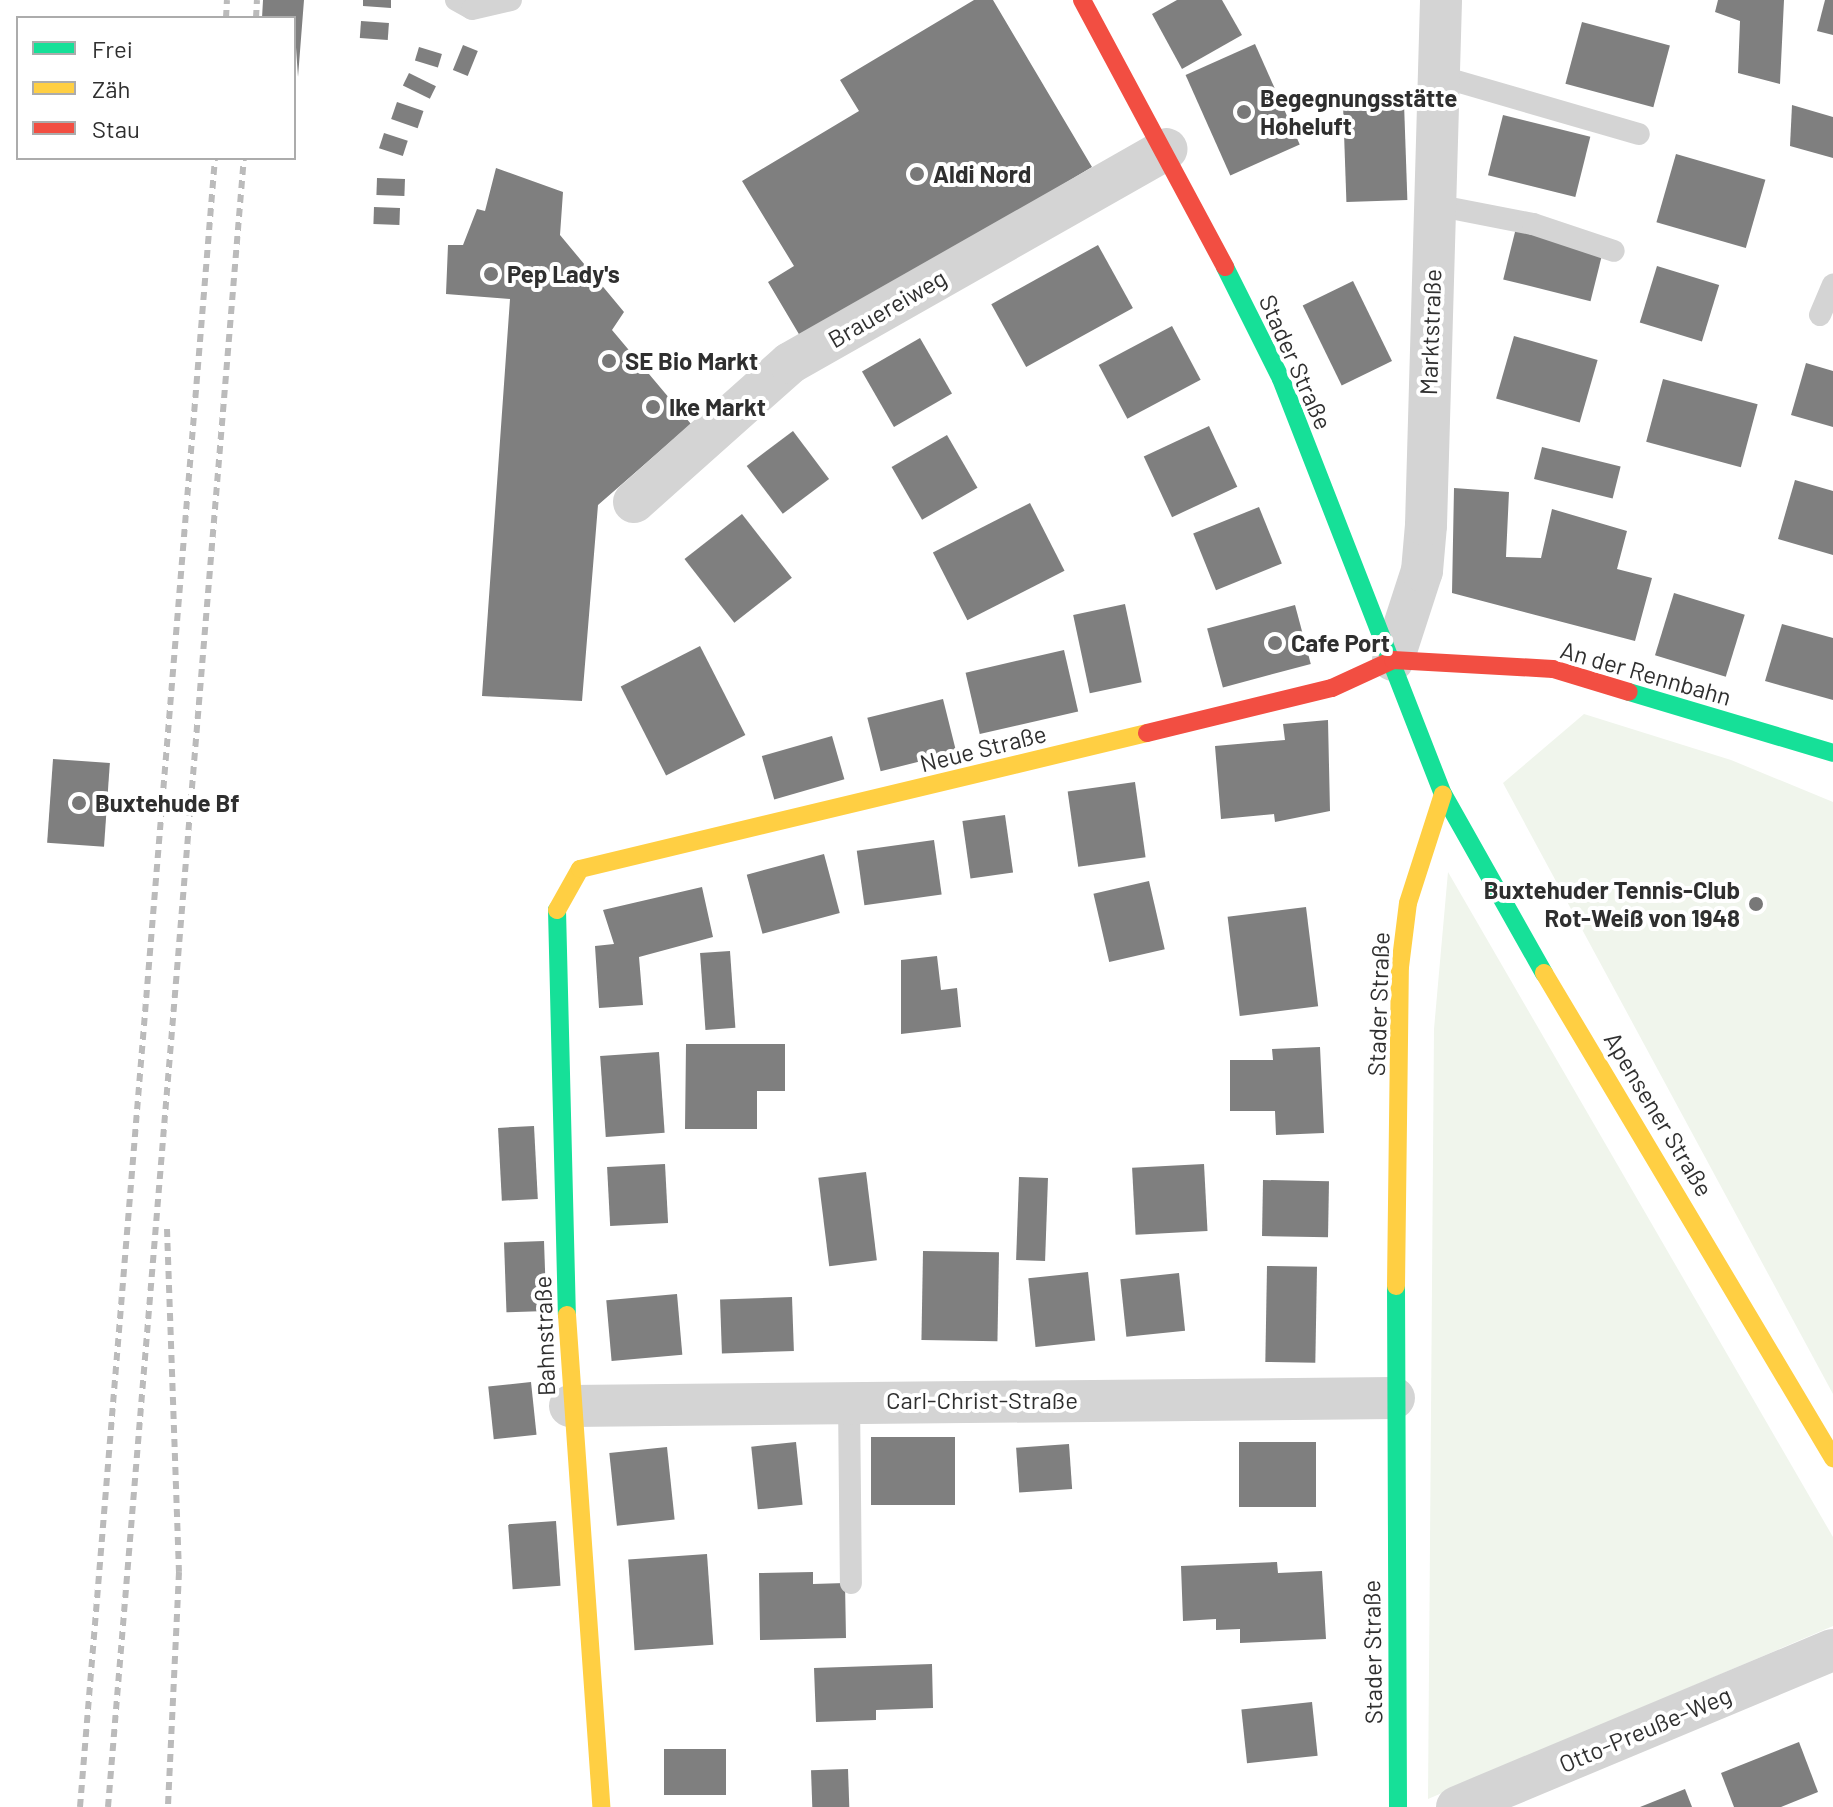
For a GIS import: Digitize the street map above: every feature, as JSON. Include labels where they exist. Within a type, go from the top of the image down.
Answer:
[{"type":"street","name":"Stader Straße","points":[[1082,0],[1166,149],[1281,379],[1443,794],[1401,935],[1394,1398],[1398,1807]]},
{"type":"street","name":"Marktstraße","points":[[1393,660],[1422,571],[1426,525],[1441,0]]},
{"type":"street","name":"Brauereiweg","points":[[634,502],[790,363],[1166,149]]},
{"type":"street","name":"An der Rennbahn","points":[[1393,660],[1553,669],[1833,753]]},
{"type":"street","name":"Neue Straße","points":[[580,869],[1332,688],[1393,660]]},
{"type":"street","name":"Apensener Straße","points":[[1443,794],[1481,868],[1833,1458]]},
{"type":"street","name":"Bahnstraße","points":[[580,869],[554,916],[570,1406],[601,1807]]},
{"type":"street","name":"Carl-Christ-Straße","points":[[570,1406],[1394,1398]]},
{"type":"street","name":"Otto-Preuße-Weg","points":[[1457,1807],[1833,1650]]},
{"type":"lane","points":[[456,0],[472,9],[511,0]]},
{"type":"lane","points":[[1439,76],[1639,134]]},
{"type":"lane","points":[[1435,205],[1533,224],[1614,251]]},
{"type":"lane","points":[[1820,315],[1833,285]]},
{"type":"lane","points":[[849,1401],[851,1583]]},
{"type":"shaded area","points":[[1584,714],[1731,760],[1833,802],[1833,1394],[1503,783]]},
{"type":"shaded area","points":[[1448,872],[1833,1537],[1833,1626],[1428,1799],[1434,1029]]},
{"type":"building","points":[[263,0],[304,0],[298,77],[296,16],[262,16]]},
{"type":"building","points":[[363,0],[391,0],[391,8],[363,6]]},
{"type":"building","name":"Aldi Nord","points":[[974,0],[993,0],[1092,167],[803,341],[768,282],[794,266],[742,181],[859,111],[840,80]]},
{"type":"building","points":[[1177,0],[1222,0],[1242,35],[1182,69],[1152,14]]},
{"type":"building","points":[[1718,0],[1784,0],[1780,84],[1738,73],[1740,21],[1715,12]]},
{"type":"building","points":[[1825,0],[1833,0],[1833,35],[1817,31]]},
{"type":"building","points":[[361,21],[389,23],[388,40],[360,38]]},
{"type":"building","points":[[1582,22],[1670,46],[1653,107],[1565,84]]},
{"type":"building","name":"Begegnungsstätte Hoheluft","points":[[1255,44],[1300,144],[1230,175],[1186,75]]},
{"type":"building","points":[[463,45],[478,51],[468,76],[453,70]]},
{"type":"building","points":[[419,47],[442,54],[438,67],[415,60]]},
{"type":"building","points":[[409,73],[436,86],[430,99],[403,86]]},
{"type":"building","points":[[397,102],[423,111],[418,128],[391,119]]},
{"type":"building","points":[[1404,103],[1407,200],[1346,202],[1343,105]]},
{"type":"building","points":[[1792,105],[1833,117],[1833,158],[1790,146]]},
{"type":"building","points":[[1503,115],[1590,137],[1575,197],[1488,175]]},
{"type":"building","points":[[384,133],[408,141],[403,156],[379,148]]},
{"type":"building","points":[[1676,154],[1765,180],[1746,248],[1656,222]]},
{"type":"building","points":[[496,168],[563,192],[560,235],[624,312],[612,330],[691,424],[598,505],[582,701],[482,696],[510,299],[446,294],[448,245],[463,245],[477,209],[485,211]]},
{"type":"building","points":[[377,178],[405,179],[404,196],[376,195]]},
{"type":"building","points":[[374,207],[400,208],[399,225],[373,224]]},
{"type":"building","points":[[1516,228],[1603,250],[1591,301],[1503,279]]},
{"type":"building","points":[[1098,245],[1133,308],[1026,367],[991,304]]},
{"type":"building","points":[[1657,266],[1719,285],[1702,341],[1640,322]]},
{"type":"building","points":[[1353,281],[1392,361],[1342,386],[1303,306]]},
{"type":"building","points":[[1172,326],[1201,380],[1127,419],[1099,365]]},
{"type":"building","points":[[1514,336],[1598,360],[1580,422],[1496,398]]},
{"type":"building","points":[[920,338],[952,393],[894,427],[862,372]]},
{"type":"building","points":[[1806,363],[1833,371],[1833,427],[1791,415]]},
{"type":"building","points":[[1663,379],[1758,404],[1741,467],[1646,442]]},
{"type":"building","points":[[1209,426],[1237,487],[1172,517],[1144,456]]},
{"type":"building","points":[[793,431],[829,479],[783,514],[747,466]]},
{"type":"building","points":[[947,435],[978,488],[922,520],[892,467]]},
{"type":"building","points":[[1542,447],[1621,467],[1613,499],[1534,479]]},
{"type":"building","points":[[1795,480],[1833,491],[1833,555],[1778,539]]},
{"type":"building","points":[[1454,488],[1509,492],[1506,557],[1541,558],[1552,509],[1627,531],[1617,569],[1652,578],[1635,641],[1452,593]]},
{"type":"building","points":[[1030,503],[1065,571],[967,620],[933,552]]},
{"type":"building","points":[[1259,507],[1282,564],[1216,590],[1193,534]]},
{"type":"building","points":[[742,514],[792,578],[734,623],[684,559]]},
{"type":"building","points":[[1674,593],[1745,615],[1726,677],[1655,655]]},
{"type":"building","points":[[1125,604],[1142,682],[1090,693],[1073,615]]},
{"type":"building","points":[[1295,605],[1311,664],[1223,687],[1207,629]]},
{"type":"building","points":[[1782,624],[1833,638],[1833,700],[1765,681]]},
{"type":"building","points":[[700,646],[745,735],[666,776],[621,686]]},
{"type":"building","points":[[1064,650],[1078,711],[980,734],[966,673]]},
{"type":"building","points":[[943,699],[956,752],[881,771],[867,718]]},
{"type":"building","points":[[1328,720],[1330,811],[1275,822],[1274,814],[1221,819],[1215,746],[1285,740],[1283,724]]},
{"type":"building","points":[[832,736],[844,779],[774,799],[762,756]]},
{"type":"building","name":"Buxtehude Bf","points":[[53,759],[110,763],[104,847],[47,843]]},
{"type":"building","points":[[1135,782],[1146,857],[1078,867],[1068,791]]},
{"type":"building","points":[[1005,815],[1013,872],[970,878],[962,821]]},
{"type":"building","points":[[934,840],[942,894],[864,905],[857,851]]},
{"type":"building","points":[[824,854],[840,913],[763,934],[747,875]]},
{"type":"building","points":[[1149,881],[1165,949],[1109,962],[1093,894]]},
{"type":"building","points":[[702,887],[713,937],[639,957],[643,1005],[599,1008],[595,946],[614,944],[603,910]]},
{"type":"building","points":[[1306,907],[1318,1006],[1240,1016],[1228,917]]},
{"type":"building","points":[[730,951],[735,1028],[705,1030],[700,953]]},
{"type":"building","points":[[937,956],[941,990],[957,988],[961,1027],[901,1034],[901,960]]},
{"type":"building","points":[[686,1044],[785,1044],[785,1091],[757,1091],[757,1129],[685,1129]]},
{"type":"building","points":[[1320,1047],[1324,1133],[1276,1135],[1275,1111],[1230,1111],[1230,1060],[1273,1060],[1272,1049]]},
{"type":"building","points":[[659,1052],[665,1133],[606,1137],[600,1056]]},
{"type":"building","points":[[534,1126],[538,1199],[502,1201],[498,1128]]},
{"type":"building","points":[[665,1164],[668,1223],[610,1226],[607,1167]]},
{"type":"building","points":[[1204,1164],[1208,1231],[1136,1235],[1132,1168]]},
{"type":"building","points":[[866,1172],[877,1260],[829,1266],[818,1178]]},
{"type":"building","points":[[1019,1177],[1048,1178],[1045,1261],[1016,1260]]},
{"type":"building","points":[[1263,1180],[1329,1181],[1328,1237],[1262,1236]]},
{"type":"building","points":[[544,1241],[546,1311],[506,1312],[504,1242]]},
{"type":"building","points":[[923,1251],[999,1252],[997,1341],[921,1340]]},
{"type":"building","points":[[1267,1266],[1317,1267],[1315,1363],[1265,1362]]},
{"type":"building","points":[[1088,1272],[1095,1341],[1036,1347],[1028,1278]]},
{"type":"building","points":[[1179,1273],[1185,1331],[1126,1337],[1120,1279]]},
{"type":"building","points":[[677,1294],[682,1355],[612,1361],[606,1300]]},
{"type":"building","points":[[792,1297],[794,1351],[722,1353],[720,1300]]},
{"type":"building","points":[[531,1382],[537,1435],[494,1439],[488,1386]]},
{"type":"building","points":[[871,1437],[955,1437],[955,1505],[871,1505]]},
{"type":"building","points":[[796,1442],[803,1505],[758,1509],[751,1447]]},
{"type":"building","points":[[1239,1442],[1316,1442],[1316,1507],[1239,1507]]},
{"type":"building","points":[[1069,1444],[1072,1489],[1019,1493],[1016,1448]]},
{"type":"building","points":[[667,1447],[675,1520],[617,1526],[609,1453]]},
{"type":"building","points":[[556,1521],[561,1586],[513,1589],[508,1524]]},
{"type":"building","points":[[707,1554],[713,1645],[635,1650],[628,1560]]},
{"type":"building","points":[[1277,1562],[1278,1573],[1322,1571],[1326,1639],[1240,1643],[1240,1629],[1216,1630],[1216,1619],[1183,1621],[1181,1566]]},
{"type":"building","points":[[813,1572],[813,1584],[845,1583],[846,1638],[760,1640],[759,1573]]},
{"type":"building","points":[[932,1664],[933,1708],[876,1710],[876,1720],[816,1722],[814,1668]]},
{"type":"building","points":[[1312,1702],[1318,1756],[1247,1763],[1241,1709]]},
{"type":"building","points":[[1799,1742],[1818,1792],[1781,1807],[1734,1807],[1721,1773]]},
{"type":"building","points":[[664,1749],[726,1749],[726,1795],[664,1795]]},
{"type":"building","points":[[848,1769],[849,1807],[812,1807],[811,1770]]},
{"type":"building","points":[[1685,1789],[1692,1807],[1640,1807]]},
{"type":"railway","points":[[226,16],[227,0]]},
{"type":"railway","points":[[256,16],[257,0]]},
{"type":"railway","points":[[80,1807],[215,160]]},
{"type":"railway","points":[[108,1807],[244,160]]},
{"type":"railway","points":[[167,1229],[179,1572],[168,1807]]},
{"type":"traffic: fast","points":[[1225,267],[1281,379],[1443,794],[1544,973]]},
{"type":"traffic: fast","points":[[1629,692],[1833,753]]},
{"type":"traffic: fast","points":[[557,910],[567,1315]]},
{"type":"traffic: fast","points":[[1396,1286],[1398,1807]]},
{"type":"traffic: slow","points":[[557,910],[580,869],[1147,733]]},
{"type":"traffic: slow","points":[[1396,1286],[1400,967],[1408,903],[1443,794]]},
{"type":"traffic: slow","points":[[1544,973],[1833,1458]]},
{"type":"traffic: slow","points":[[567,1315],[601,1807]]},
{"type":"traffic: jam","points":[[1082,0],[1225,267]]},
{"type":"traffic: jam","points":[[1147,733],[1332,688],[1393,660],[1553,669],[1629,692]]},
{"type":"place","name":"Begegnungsstätte Hoheluft","points":[[1244,112]]},
{"type":"place","name":"Aldi Nord","points":[[917,174]]},
{"type":"place","name":"Pep Lady's","points":[[491,274]]},
{"type":"place","name":"SE Bio Markt","points":[[609,361]]},
{"type":"place","name":"Ike Markt","points":[[653,407]]},
{"type":"place","name":"Cafe Port","points":[[1275,643]]},
{"type":"place","name":"Buxtehude Bf","points":[[79,803]]},
{"type":"place","name":"Buxtehuder Tennis-Club Rot-Weiß von 1948","points":[[1756,904]]}]
